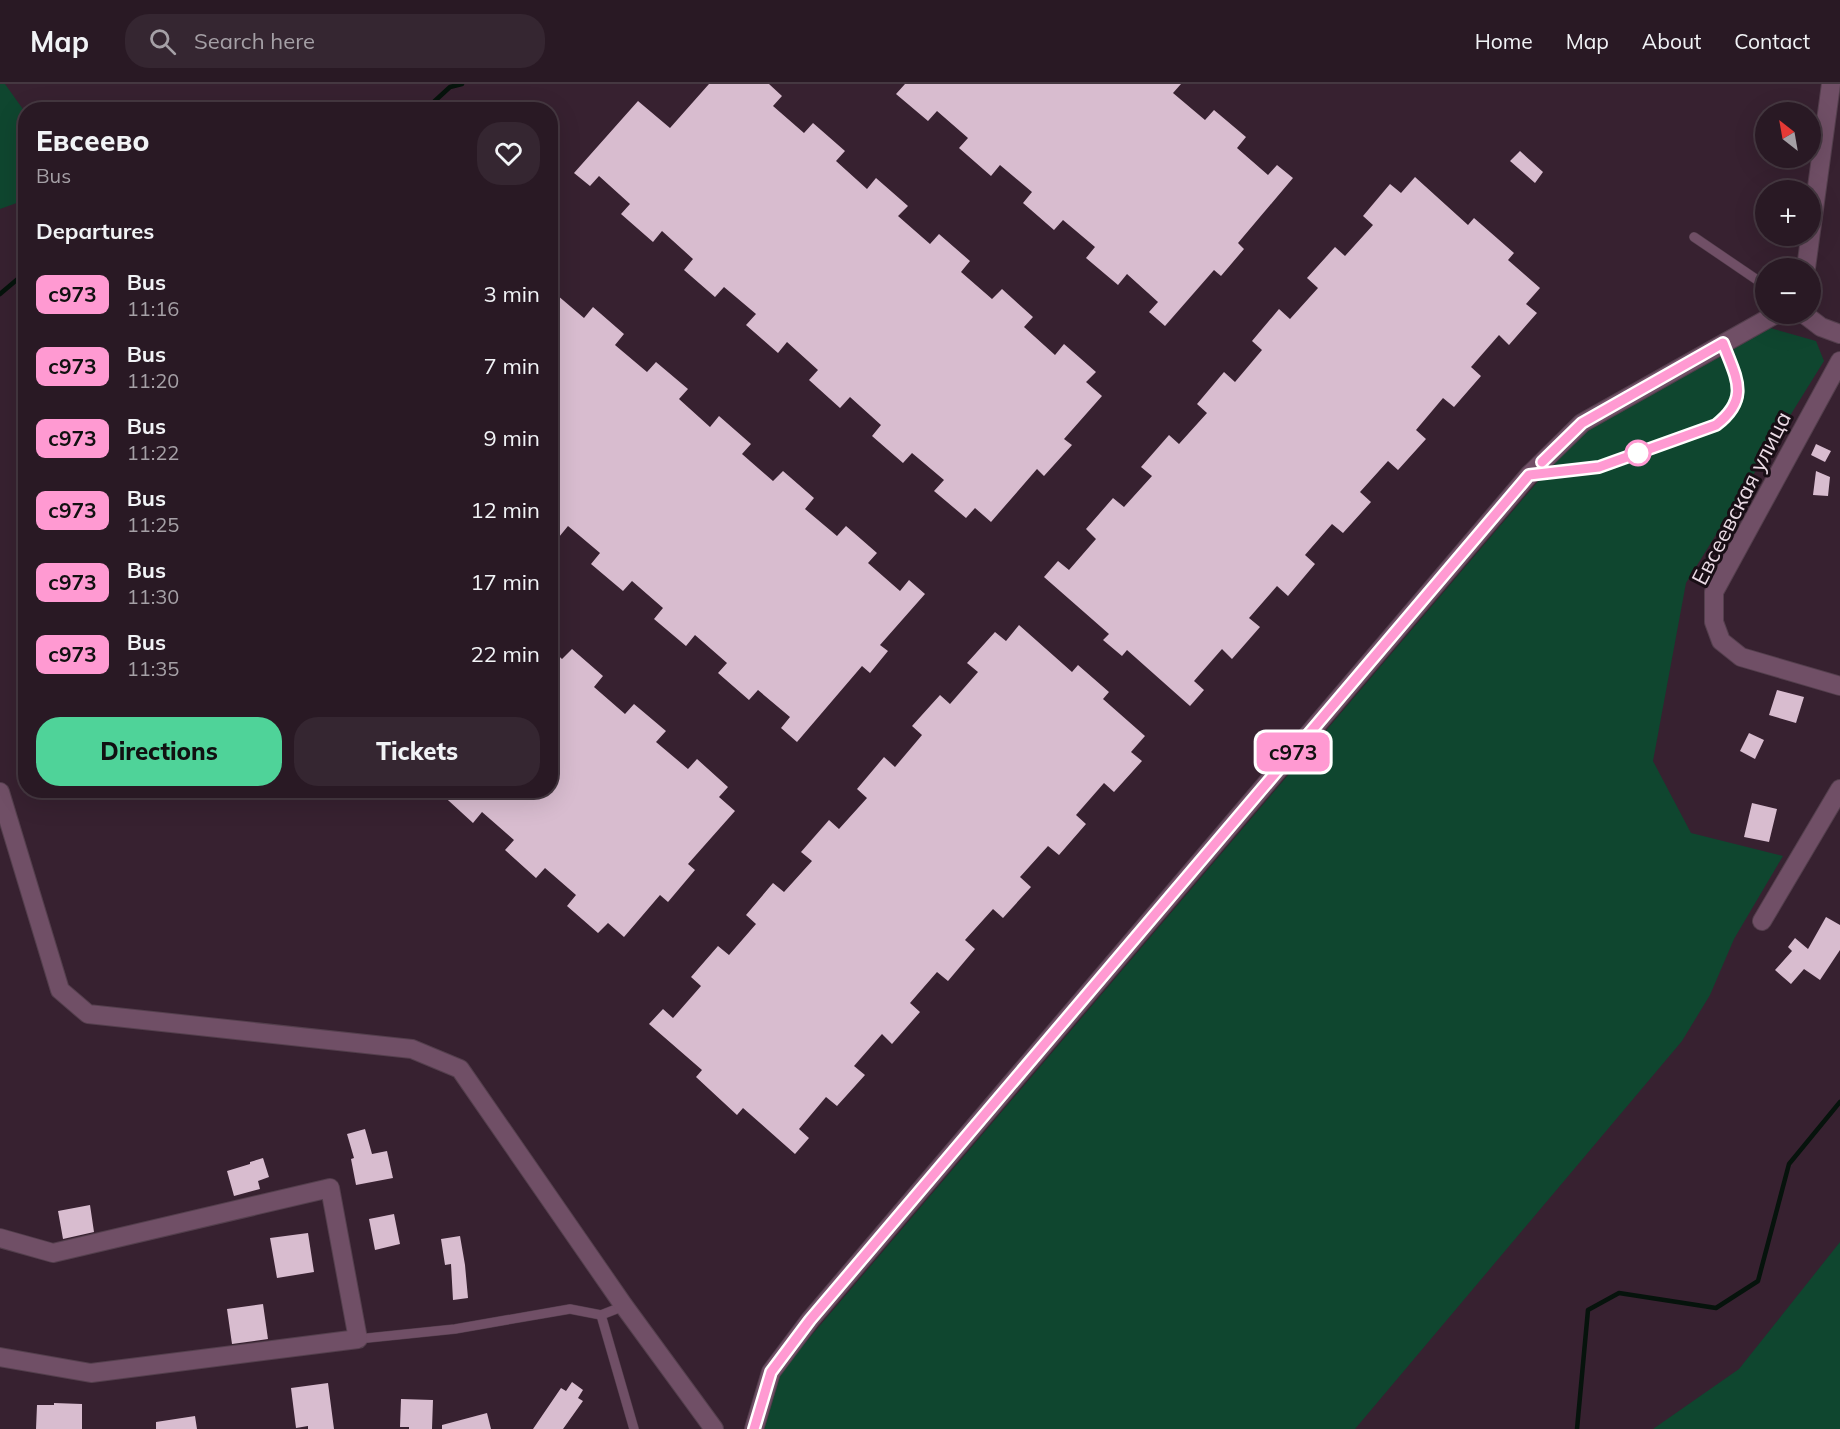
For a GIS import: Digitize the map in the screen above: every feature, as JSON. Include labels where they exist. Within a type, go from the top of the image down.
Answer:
[{"type":"street","points":[[1807,258],[1831,84]]},
{"type":"street","points":[[754,1429],[771,1372],[810,1320],[1529,475],[1582,423],[1758,324]]},
{"type":"street","points":[[1817,324],[1840,334]]},
{"type":"street","name":"Евсеевская улица","points":[[1840,361],[1714,592],[1714,622],[1721,641],[1741,657],[1840,687]]},
{"type":"street","points":[[1762,921],[1840,789]]},
{"type":"street","points":[[0,792],[60,990],[88,1014],[412,1049],[460,1069],[624,1306],[714,1429]]},
{"type":"street","points":[[0,1238],[53,1253],[330,1188],[358,1339],[91,1373],[0,1357]]},
{"type":"lane","points":[[1694,237],[1755,279]]},
{"type":"lane","points":[[1529,475],[1599,467],[1716,425],[1727,416],[1736,402],[1739,386],[1723,343]]},
{"type":"lane","points":[[358,1339],[455,1329],[570,1310],[601,1315],[624,1306]]},
{"type":"lane","points":[[601,1315],[634,1429]]},
{"type":"green space","points":[[0,84],[5,84],[18,102],[18,203],[0,209]]},
{"type":"green space","points":[[1767,327],[1816,341],[1824,361],[1686,583],[1653,761],[1691,833],[1783,856],[1734,939],[1710,995],[1682,1041],[1355,1429],[757,1429],[765,1390],[1579,433]]},
{"type":"green space","points":[[1840,1242],[1840,1429],[1653,1429],[1739,1369]]},
{"type":"building","points":[[709,84],[769,84],[782,96],[773,106],[804,133],[813,123],[845,151],[836,161],[867,189],[876,178],[908,206],[898,216],[930,244],[939,234],[970,261],[961,272],[992,299],[1002,289],[1033,317],[1024,327],[1055,355],[1064,344],[1096,372],[1086,382],[1102,396],[1064,439],[1072,445],[1044,476],[1037,469],[991,522],[975,508],[966,518],[934,491],[944,480],[912,453],[903,463],[872,436],[881,425],[850,397],[840,408],[809,380],[818,370],[787,342],[778,353],[746,325],[756,314],[724,287],[715,297],[684,270],[693,259],[662,231],[653,242],[621,214],[630,204],[599,176],[590,186],[574,173],[638,101],[670,128]]},
{"type":"building","points":[[905,84],[1181,84],[1173,93],[1205,120],[1214,110],[1246,137],[1237,148],[1268,175],[1277,165],[1293,178],[1238,243],[1244,249],[1221,276],[1214,270],[1165,326],[1149,312],[1158,302],[1127,274],[1118,285],[1086,258],[1095,247],[1063,220],[1054,230],[1023,203],[1032,192],[1000,165],[991,176],[959,148],[968,138],[937,111],[928,121],[896,94]]},
{"type":"building","points":[[1520,151],[1543,172],[1535,183],[1510,161]]},
{"type":"building","points":[[1415,177],[1468,225],[1474,218],[1514,253],[1508,260],[1540,288],[1526,304],[1537,313],[1509,345],[1499,335],[1471,367],[1481,376],[1454,407],[1443,398],[1416,430],[1426,439],[1398,470],[1388,461],[1360,492],[1371,502],[1343,533],[1332,524],[1305,555],[1315,564],[1288,596],[1277,586],[1249,618],[1260,627],[1232,659],[1222,649],[1194,681],[1204,690],[1190,706],[1127,650],[1122,656],[1103,640],[1109,634],[1044,577],[1058,561],[1069,570],[1096,539],[1086,529],[1113,498],[1124,507],[1152,476],[1141,467],[1169,435],[1179,444],[1207,413],[1197,404],[1224,372],[1235,382],[1262,350],[1252,341],[1279,309],[1290,319],[1318,288],[1307,278],[1335,247],[1345,256],[1373,225],[1363,216],[1390,184],[1401,193]]},
{"type":"building","points":[[558,296],[584,318],[593,307],[624,334],[615,345],[647,372],[656,362],[688,389],[679,399],[710,427],[719,416],[751,444],[742,454],[773,481],[783,471],[814,498],[805,509],[837,536],[846,526],[877,553],[868,563],[900,591],[909,580],[925,594],[880,645],[888,651],[870,673],[862,666],[797,742],[781,728],[790,717],[758,690],[749,700],[718,673],[727,663],[695,635],[686,646],[654,619],[663,608],[632,581],[623,591],[591,564],[600,553],[568,526],[559,537]]},
{"type":"building","points":[[1816,444],[1831,451],[1825,462],[1811,455]]},
{"type":"building","points":[[1816,471],[1830,477],[1828,496],[1813,495]]},
{"type":"building","points":[[1019,625],[1072,672],[1078,665],[1109,692],[1103,699],[1145,736],[1131,752],[1142,761],[1114,792],[1104,783],[1076,815],[1086,824],[1059,855],[1048,846],[1020,877],[1031,887],[1003,918],[993,909],[965,940],[975,949],[948,981],[937,972],[910,1003],[920,1012],[892,1044],[882,1034],[854,1066],[865,1075],[837,1106],[826,1097],[799,1129],[809,1138],[795,1154],[743,1108],[737,1115],[696,1077],[702,1070],[649,1024],[663,1009],[673,1018],[701,986],[691,977],[718,946],[729,955],[756,924],[746,915],[773,883],[784,892],[812,861],[801,852],[829,820],[839,829],[867,798],[857,789],[884,757],[895,767],[922,735],[912,726],[940,695],[950,704],[978,672],[967,663],[995,632],[1006,641]]},
{"type":"building","points":[[572,649],[603,676],[594,687],[625,714],[634,704],[666,731],[656,742],[688,769],[697,759],[728,787],[719,797],[735,811],[688,864],[695,870],[668,902],[660,895],[624,937],[608,923],[598,933],[567,906],[576,895],[545,868],[536,878],[505,850],[514,840],[482,812],[473,823],[446,798],[558,798],[558,655],[562,659]]},
{"type":"building","points":[[1777,690],[1804,697],[1796,723],[1769,715]]},
{"type":"building","points":[[1749,733],[1764,740],[1755,759],[1740,751]]},
{"type":"building","points":[[1752,803],[1777,809],[1769,842],[1744,837]]},
{"type":"building","points":[[1826,917],[1840,925],[1840,950],[1820,980],[1804,969],[1791,984],[1775,970],[1792,951],[1788,947],[1795,938],[1808,949]]},
{"type":"building","points":[[365,1129],[372,1154],[387,1151],[393,1178],[356,1185],[351,1159],[354,1158],[347,1134]]},
{"type":"building","points":[[263,1158],[269,1177],[258,1181],[260,1189],[234,1196],[227,1171]]},
{"type":"building","points":[[90,1205],[94,1232],[63,1239],[58,1211]]},
{"type":"building","points":[[394,1214],[400,1244],[375,1250],[369,1219]]},
{"type":"building","points":[[308,1233],[314,1272],[277,1278],[270,1238]]},
{"type":"building","points":[[460,1236],[468,1298],[453,1300],[451,1264],[445,1265],[441,1239]]},
{"type":"building","points":[[263,1304],[268,1339],[232,1344],[227,1309]]},
{"type":"building","points":[[572,1382],[583,1390],[578,1398],[583,1401],[563,1429],[533,1429],[561,1388],[566,1391]]},
{"type":"building","points":[[328,1383],[334,1429],[308,1429],[308,1426],[296,1428],[291,1388]]},
{"type":"building","points":[[401,1399],[433,1400],[432,1429],[400,1427]]},
{"type":"building","points":[[54,1403],[82,1404],[82,1429],[36,1429],[37,1405],[54,1405]]},
{"type":"building","points":[[487,1413],[491,1429],[442,1429],[442,1425]]},
{"type":"building","points":[[195,1416],[197,1429],[156,1429],[156,1422]]},
{"type":"waterway","points":[[434,102],[450,87],[462,84]]},
{"type":"waterway","points":[[0,294],[18,279]]},
{"type":"waterway","points":[[1577,1429],[1588,1310],[1619,1293],[1716,1308],[1758,1281],[1789,1164],[1840,1102]]},
{"type":"bus line","name":"с973","points":[[754,1429],[771,1372],[810,1320],[1529,475],[1599,467],[1716,425],[1727,416],[1736,402],[1739,386],[1723,343],[1582,423],[1542,462]]}]
